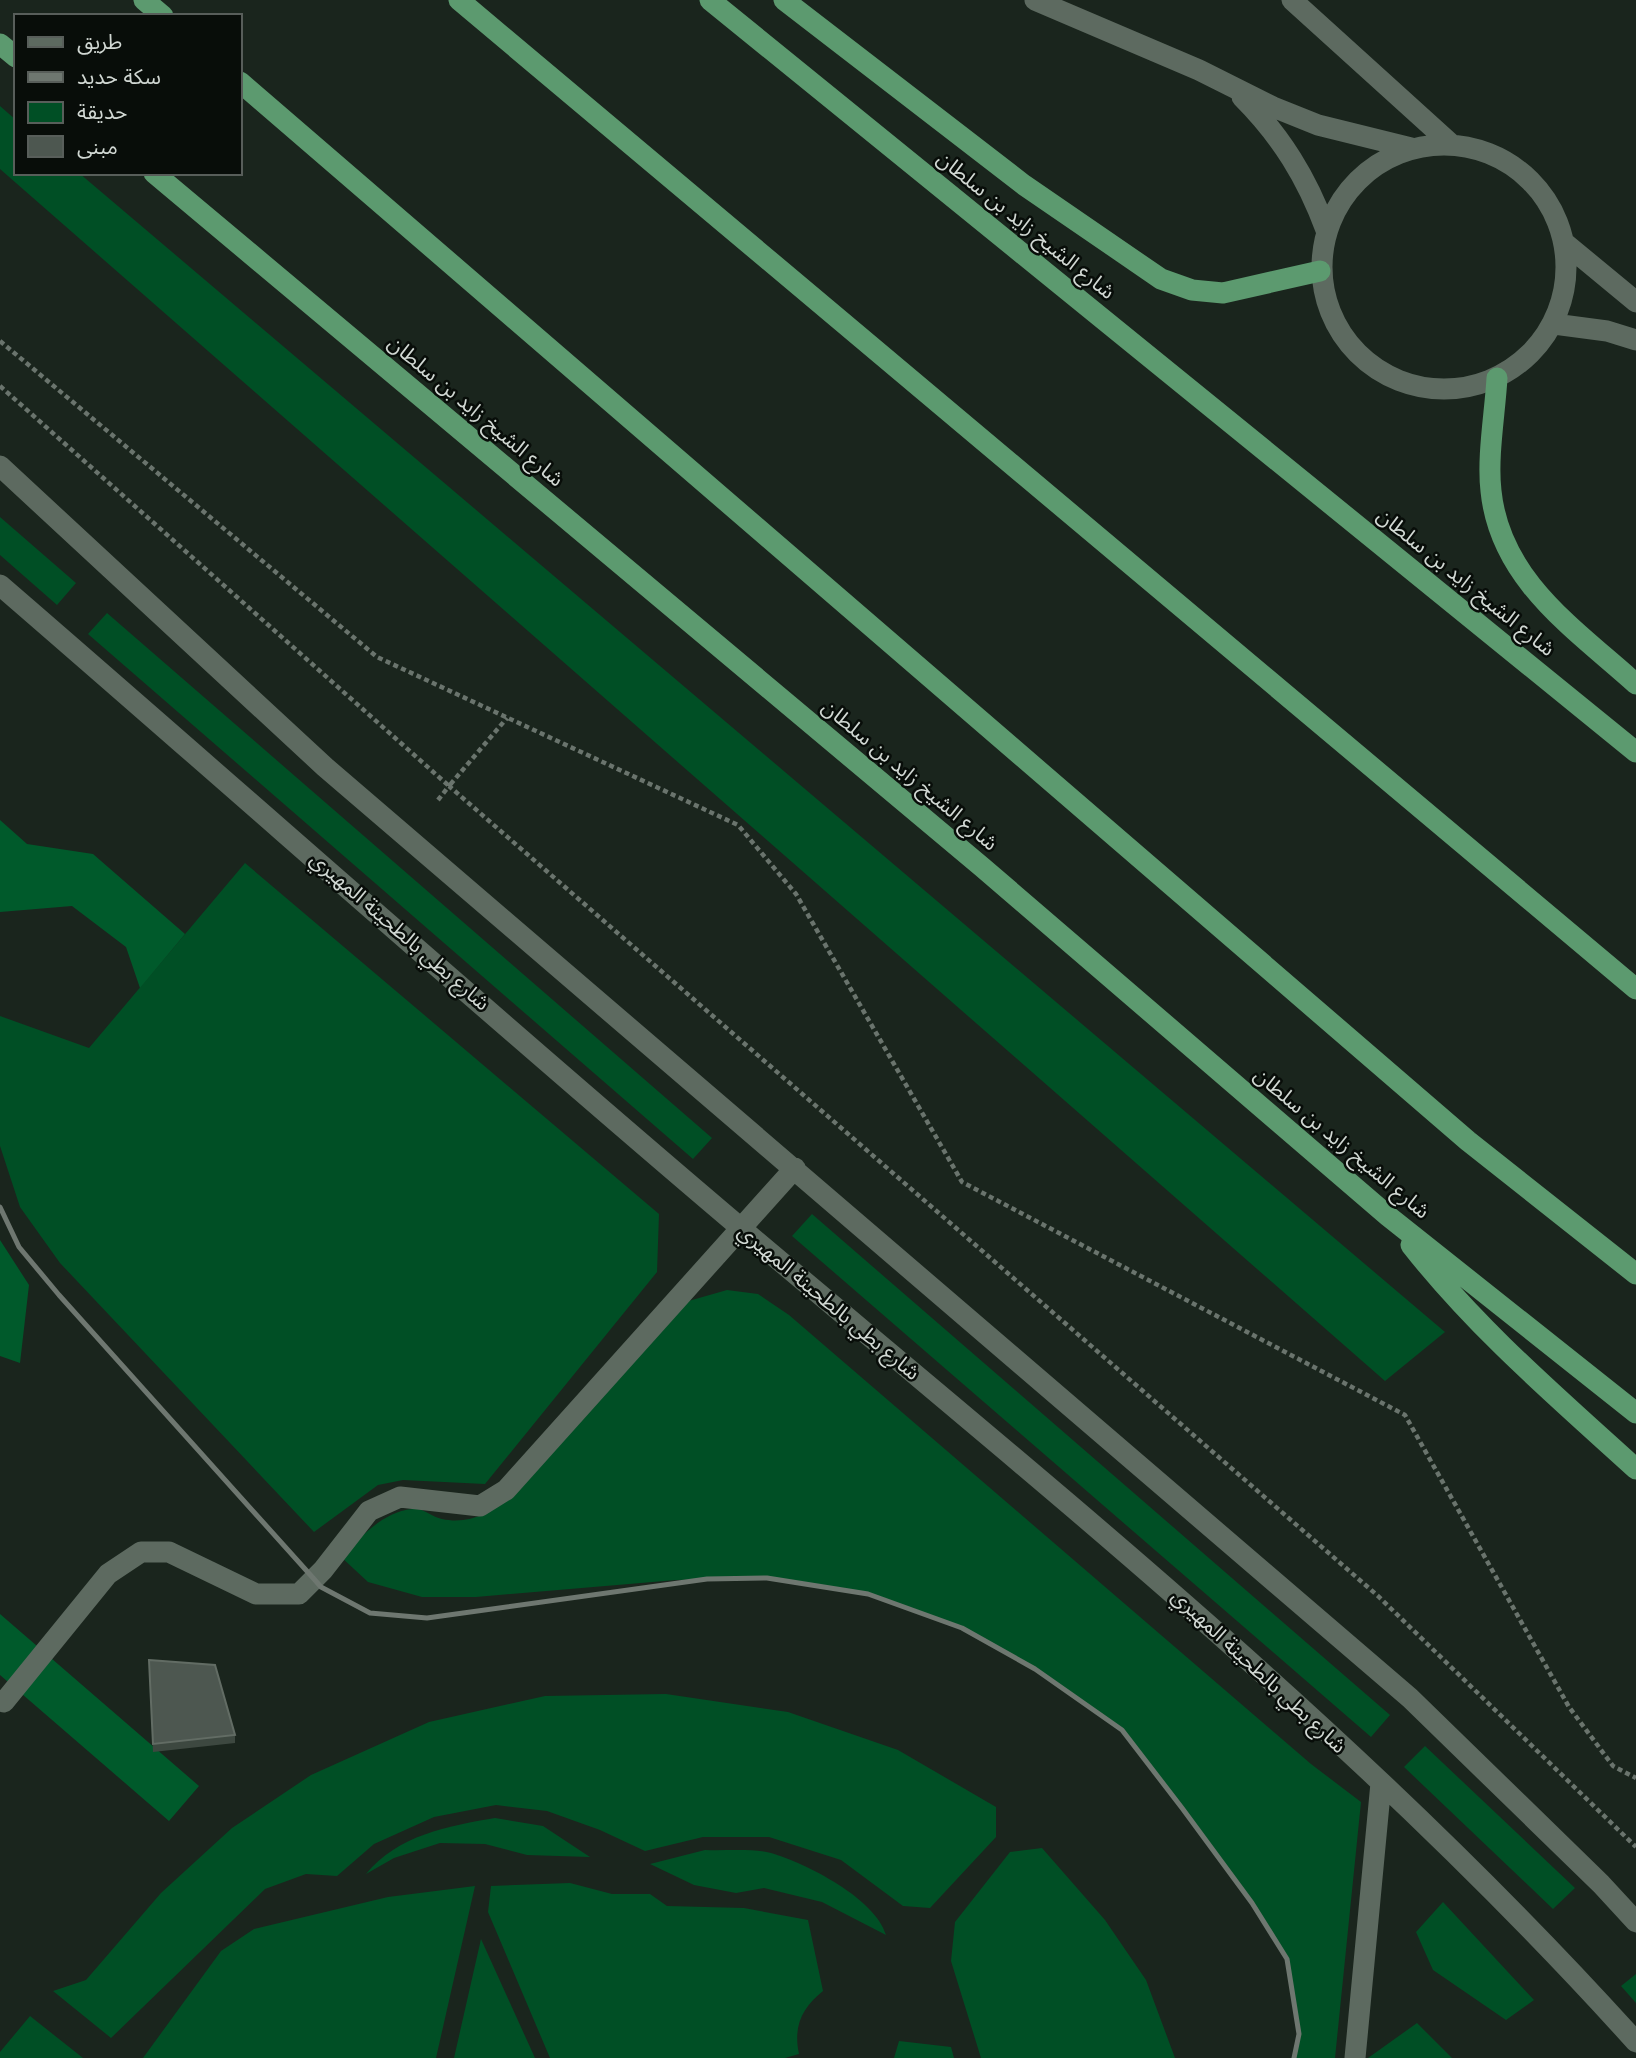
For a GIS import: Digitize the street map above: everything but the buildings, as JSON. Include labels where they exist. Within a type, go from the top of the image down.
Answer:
[{"type":"highway","points":[[144,0],[161,14]]},
{"type":"highway","points":[[459,0],[1636,989]]},
{"type":"highway","name":"شارع الشيخ زايد بن سلطان","points":[[710,0],[1636,752]]},
{"type":"highway","points":[[784,0],[1024,185],[1161,279],[1192,290],[1223,293],[1320,271]]},
{"type":"highway","points":[[0,44],[14,55]]},
{"type":"highway","points":[[242,84],[1468,1141],[1636,1274]]},
{"type":"highway","name":"شارع الشيخ زايد بن سلطان","points":[[156,175],[982,867],[1388,1216],[1636,1413]]},
{"type":"highway","points":[[1497,378],[1490,490],[1500,534],[1520,575],[1636,684]]},
{"type":"highway","points":[[1388,1216],[1466,1312],[1636,1469]]},
{"type":"street","points":[[1035,0],[1318,125],[1411,148],[1451,144],[1491,153],[1526,174],[1552,206],[1566,244],[1567,284],[1554,324],[1530,356],[1497,378],[1457,389],[1417,387],[1379,371],[1349,345],[1328,310],[1320,271],[1326,230],[1345,194],[1374,166],[1411,148]]},
{"type":"street","points":[[1292,0],[1451,144]]},
{"type":"street","points":[[1230,85],[1259,114],[1289,151],[1311,189],[1326,230]]},
{"type":"street","points":[[1566,244],[1636,302]]},
{"type":"street","points":[[1554,324],[1607,331],[1636,340]]},
{"type":"street","points":[[0,467],[325,766],[1410,1698],[1636,1922]]},
{"type":"street","name":"شارع بطي بالطحينة المهيري","points":[[0,585],[742,1229],[1173,1591],[1381,1783],[1545,1941],[1636,2042]]},
{"type":"street","points":[[4,1702],[108,1574],[141,1552],[169,1552],[256,1594],[299,1594],[323,1570],[369,1511],[400,1497],[480,1506],[506,1490],[795,1168]]},
{"type":"street","points":[[1355,2058],[1381,1783]]},
{"type":"path","points":[[0,341],[377,657],[738,825],[796,894],[962,1182],[1405,1415],[1569,1707],[1613,1766],[1636,1778]]},
{"type":"path","points":[[0,386],[449,786],[1378,1596],[1636,1847]]},
{"type":"path","points":[[438,800],[507,718]]},
{"type":"green space","points":[[0,106],[14,118],[14,175],[81,175],[1445,1332],[1385,1381],[0,169]]},
{"type":"green space","points":[[0,517],[76,583],[57,605],[0,555]]},
{"type":"green space","points":[[107,613],[712,1138],[693,1159],[88,634]]},
{"type":"green space","points":[[0,820],[27,844],[93,854],[185,934],[140,988],[126,947],[72,906],[0,912]]},
{"type":"green space","points":[[245,863],[659,1214],[657,1272],[485,1484],[403,1480],[378,1485],[314,1532],[60,1263],[20,1207],[0,1146],[0,1016],[89,1048]]},
{"type":"green space","points":[[812,1214],[1390,1715],[1371,1737],[792,1236]]},
{"type":"green space","points":[[0,1240],[29,1285],[20,1363],[0,1356]]},
{"type":"green space","points":[[727,1290],[758,1294],[789,1315],[1311,1764],[1361,1802],[1335,2058],[1294,2058],[1299,2034],[1287,1959],[1252,1903],[1122,1730],[1046,1676],[962,1628],[868,1594],[767,1578],[676,1580],[476,1597],[422,1597],[368,1582],[340,1556],[382,1520],[401,1511],[416,1509],[442,1519],[465,1520],[504,1502],[521,1488],[685,1302]]},
{"type":"green space","points":[[0,1614],[199,1786],[169,1821],[0,1675]]},
{"type":"green space","points":[[666,1694],[788,1712],[898,1750],[996,1807],[996,1837],[930,1908],[903,1906],[841,1860],[769,1837],[703,1837],[645,1851],[600,1830],[547,1811],[496,1805],[434,1817],[374,1844],[337,1876],[306,1874],[265,1889],[111,2038],[53,1991],[86,1980],[161,1893],[232,1828],[311,1775],[429,1722],[545,1696]]},
{"type":"green space","points":[[1425,1746],[1575,1888],[1553,1909],[1404,1767]]},
{"type":"green space","points":[[495,1818],[543,1826],[590,1857],[527,1855],[485,1844],[440,1843],[394,1858],[366,1874],[393,1850],[408,1841],[442,1829]]},
{"type":"green space","points":[[1042,1848],[1105,1920],[1146,1980],[1175,2058],[981,2058],[951,1961],[955,1922],[1010,1852]]},
{"type":"green space","points":[[705,1850],[763,1851],[802,1865],[838,1884],[869,1908],[886,1935],[822,1902],[764,1888],[736,1893],[694,1885],[650,1864]]},
{"type":"green space","points":[[570,1883],[612,1894],[650,1894],[667,1906],[744,1908],[808,1920],[823,1991],[801,2018],[797,2035],[799,2054],[785,2058],[550,2058],[488,1912],[491,1886]]},
{"type":"green space","points":[[475,1886],[436,2058],[143,2058],[221,1951],[254,1929],[388,1897]]},
{"type":"green space","points":[[1443,1902],[1534,2000],[1506,2020],[1433,1970],[1416,1932]]},
{"type":"green space","points":[[481,1939],[535,2058],[454,2058]]},
{"type":"green space","points":[[1636,1974],[1636,2003],[1621,1986]]},
{"type":"green space","points":[[30,2016],[83,2058],[0,2058],[0,2052]]},
{"type":"green space","points":[[1417,2023],[1452,2058],[1368,2058]]},
{"type":"green space","points":[[899,2041],[951,2047],[954,2058],[894,2058]]},
{"type":"railway","points":[[0,1207],[19,1247],[59,1295],[321,1587],[370,1613],[427,1618],[707,1579],[767,1578],[868,1594],[962,1628],[1035,1669],[1122,1730],[1252,1903],[1287,1959],[1299,2034],[1294,2058]]}]
